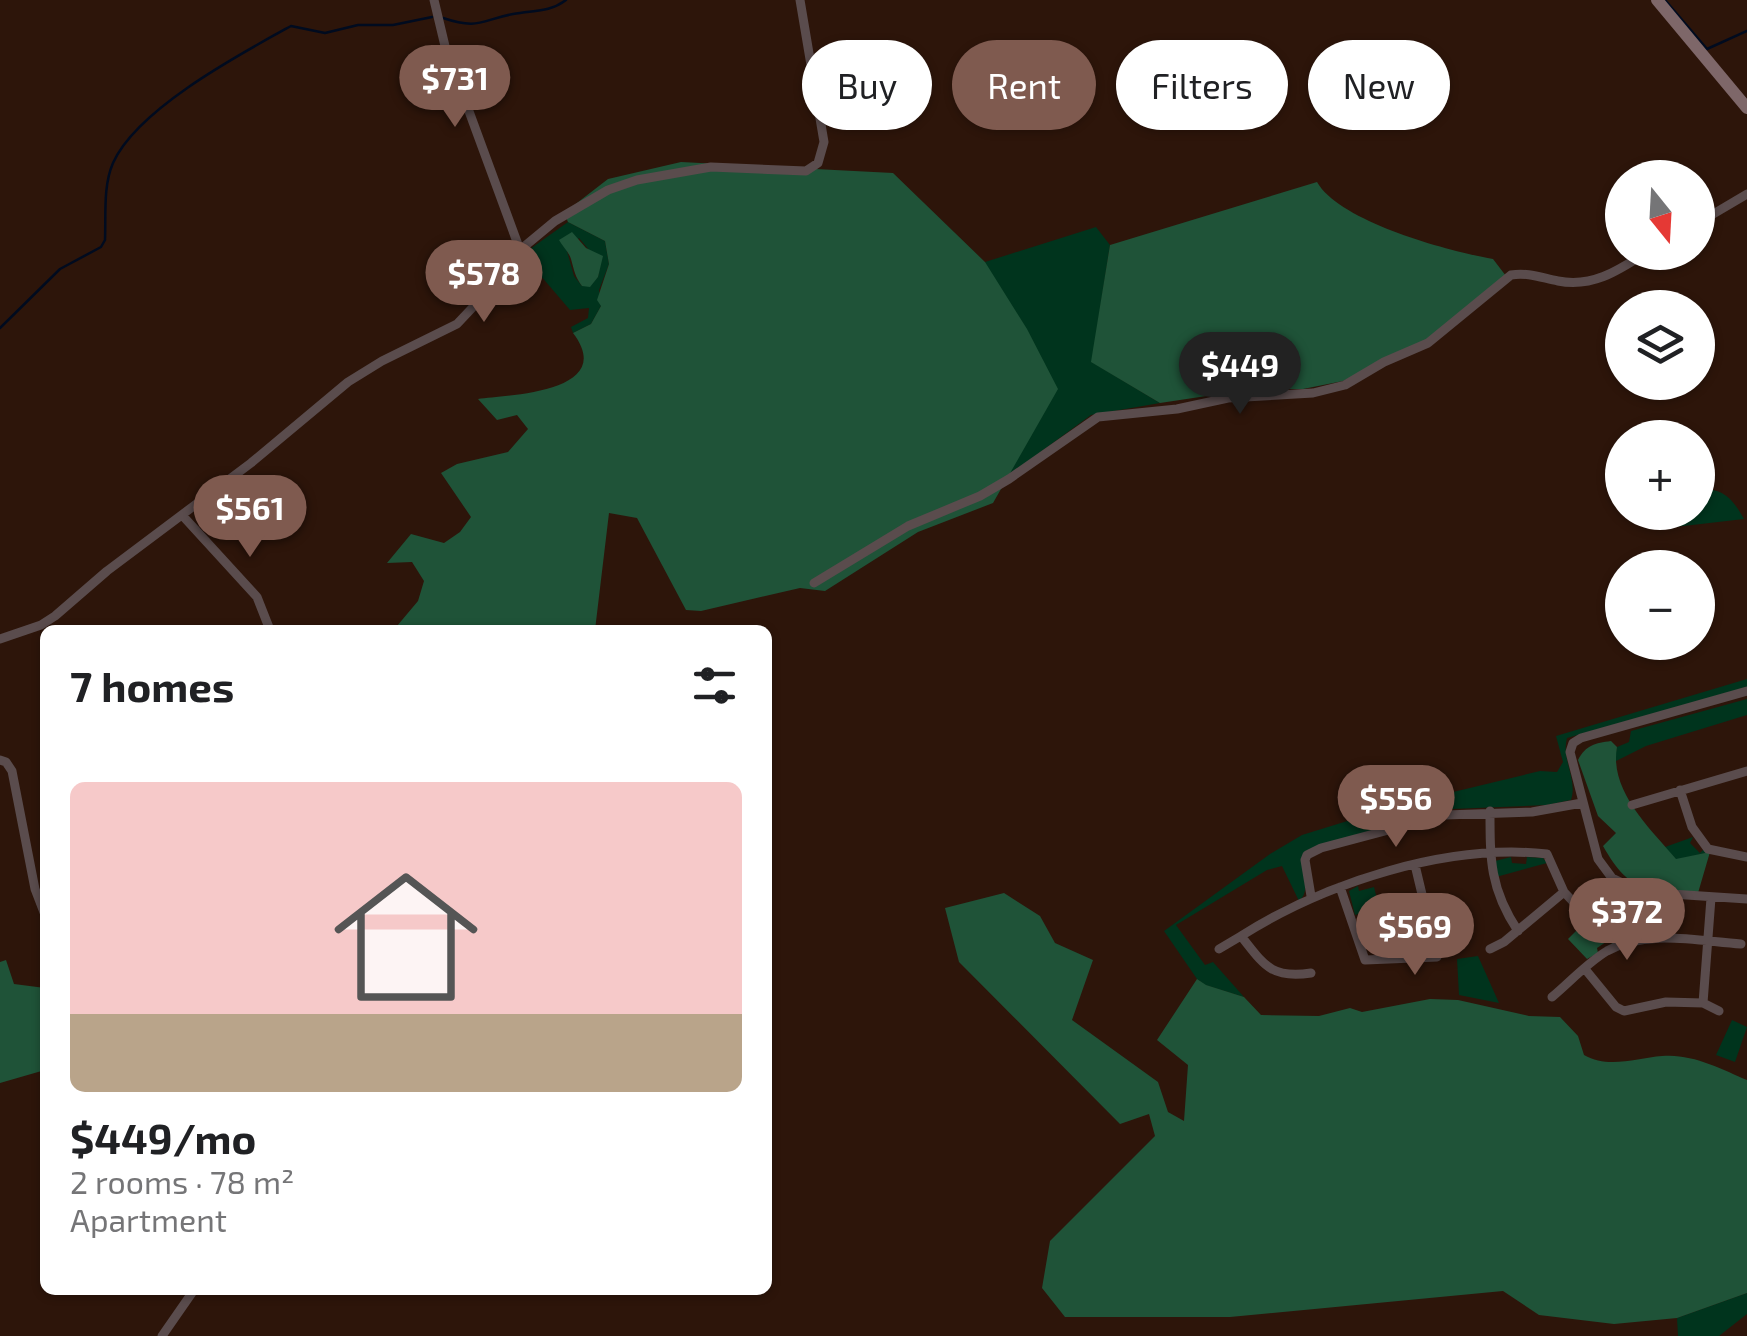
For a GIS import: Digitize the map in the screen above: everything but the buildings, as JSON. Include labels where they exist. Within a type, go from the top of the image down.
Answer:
[{"type":"main road","points":[[1657,0],[1747,108]]},
{"type":"street","points":[[434,0],[445,46],[520,250]]},
{"type":"street","points":[[0,639],[48,622],[348,382],[457,324],[520,250],[556,221],[608,190],[630,182],[711,167],[806,171],[818,163],[824,142],[800,0]]},
{"type":"street","points":[[1715,213],[1747,194]]},
{"type":"street","points":[[814,583],[908,526],[980,496],[1098,417],[1177,410],[1228,398],[1331,390],[1428,343],[1511,275],[1580,284],[1616,270]]},
{"type":"street","points":[[182,516],[256,597],[268,625]]},
{"type":"street","points":[[1747,691],[1573,743],[1570,752],[1598,860],[1621,885],[1640,892],[1747,898]]},
{"type":"street","points":[[0,760],[12,771],[40,902]]},
{"type":"street","points":[[1632,806],[1747,771]]},
{"type":"street","points":[[1680,790],[1692,828],[1708,848],[1747,856]]},
{"type":"street","points":[[1312,896],[1304,860],[1312,852],[1433,817],[1542,811],[1582,802]]},
{"type":"street","points":[[1490,811],[1490,854],[1497,894],[1518,931]]},
{"type":"street","points":[[1218,950],[1312,896],[1443,858],[1547,854],[1564,892],[1580,909]]},
{"type":"street","points":[[1415,866],[1437,956]]},
{"type":"street","points":[[1340,887],[1365,960],[1450,956]]},
{"type":"street","points":[[1490,949],[1564,892]]},
{"type":"street","points":[[1703,1004],[1711,898]]},
{"type":"street","points":[[1241,936],[1264,965],[1275,972],[1289,976],[1311,973]]},
{"type":"street","points":[[1552,997],[1603,954],[1624,944],[1659,938],[1741,944]]},
{"type":"street","points":[[1585,969],[1616,1007],[1624,1011],[1666,1002],[1703,1004],[1719,1010]]},
{"type":"street","points":[[162,1336],[191,1295]]},
{"type":"green space","points":[[681,162],[893,173],[985,262],[1027,329],[1058,389],[993,503],[918,532],[825,591],[800,588],[701,611],[686,610],[637,518],[609,513],[596,625],[398,625],[418,601],[424,581],[412,562],[387,563],[411,534],[444,543],[460,532],[471,517],[441,473],[457,464],[508,452],[528,429],[517,415],[497,420],[478,399],[554,387],[582,368],[583,353],[573,333],[591,324],[601,306],[597,300],[609,264],[605,241],[568,222],[564,213],[608,179]]},
{"type":"green space","points":[[1317,182],[1329,196],[1371,222],[1424,242],[1493,259],[1506,276],[1430,338],[1343,381],[1303,389],[1253,389],[1160,403],[1091,362],[1110,245]]},
{"type":"green space","points":[[568,222],[605,241],[609,264],[599,290],[601,306],[591,324],[573,333],[571,327],[588,318],[589,308],[570,310],[540,275],[531,274],[527,265],[530,249]],"holes":[[[579,238],[600,263],[598,277],[582,286],[574,276],[567,251]]]},
{"type":"green space","points":[[1096,227],[1110,245],[1092,362],[1160,403],[1091,415],[1008,476],[985,262]]},
{"type":"green space","points":[[572,232],[586,248],[603,256],[598,277],[590,287],[580,283],[559,240]]},
{"type":"green space","points":[[1715,490],[1726,496],[1744,519],[1715,522]]},
{"type":"green space","points":[[1747,679],[1747,687],[1567,738],[1571,800],[1547,805],[1452,809],[1310,850],[1303,863],[1305,890],[1299,901],[1282,866],[1267,870],[1176,925],[1205,965],[1213,962],[1244,997],[1197,979],[1164,931],[1302,835],[1399,805],[1540,771],[1557,772],[1563,762],[1556,736]]},
{"type":"green space","points":[[1747,699],[1747,715],[1646,746],[1614,762],[1617,747],[1629,742],[1631,731]]},
{"type":"green space","points":[[1611,741],[1617,747],[1616,763],[1625,794],[1676,859],[1710,852],[1698,893],[1641,886],[1622,873],[1603,846],[1616,833],[1598,816],[1578,760],[1591,746]]},
{"type":"green space","points":[[1693,837],[1690,843],[1700,853],[1704,849],[1710,852],[1676,860],[1665,847]]},
{"type":"green space","points":[[1511,857],[1512,863],[1526,864],[1527,857],[1543,858],[1547,863],[1496,877],[1495,861]]},
{"type":"green space","points":[[1358,886],[1359,891],[1374,887],[1379,907],[1355,915],[1349,891]]},
{"type":"green space","points":[[1004,893],[1040,916],[1055,943],[1093,960],[1072,1020],[1158,1082],[1168,1112],[1184,1121],[1188,1065],[1157,1040],[1197,979],[1244,997],[1261,1015],[1319,1016],[1350,1008],[1362,1012],[1430,999],[1458,1000],[1529,1016],[1560,1017],[1578,1036],[1584,1055],[1593,1059],[1613,1062],[1684,1057],[1747,1080],[1747,1293],[1677,1318],[1614,1324],[1539,1315],[1503,1291],[1230,1317],[1065,1317],[1042,1288],[1050,1241],[1155,1136],[1149,1114],[1120,1124],[959,962],[945,908]]},
{"type":"green space","points":[[1587,920],[1596,928],[1624,920],[1629,939],[1613,945],[1609,940],[1587,959],[1568,939]]},
{"type":"green space","points":[[1478,956],[1499,1003],[1459,995],[1457,959]]},
{"type":"green space","points":[[6,960],[14,984],[40,987],[40,1071],[0,1083],[0,962]]},
{"type":"green space","points":[[1732,1020],[1747,1027],[1735,1062],[1716,1055]]},
{"type":"green space","points":[[1747,1293],[1747,1314],[1719,1336],[1678,1336],[1677,1318]]},
{"type":"waterway","points":[[443,18],[480,23],[547,9],[566,0]]},
{"type":"waterway","points":[[1665,0],[1707,49],[1747,31]]},
{"type":"waterway","points":[[0,328],[60,269],[101,247],[113,163],[125,143],[166,103],[291,26],[325,33],[358,25],[393,25],[432,17]]}]
